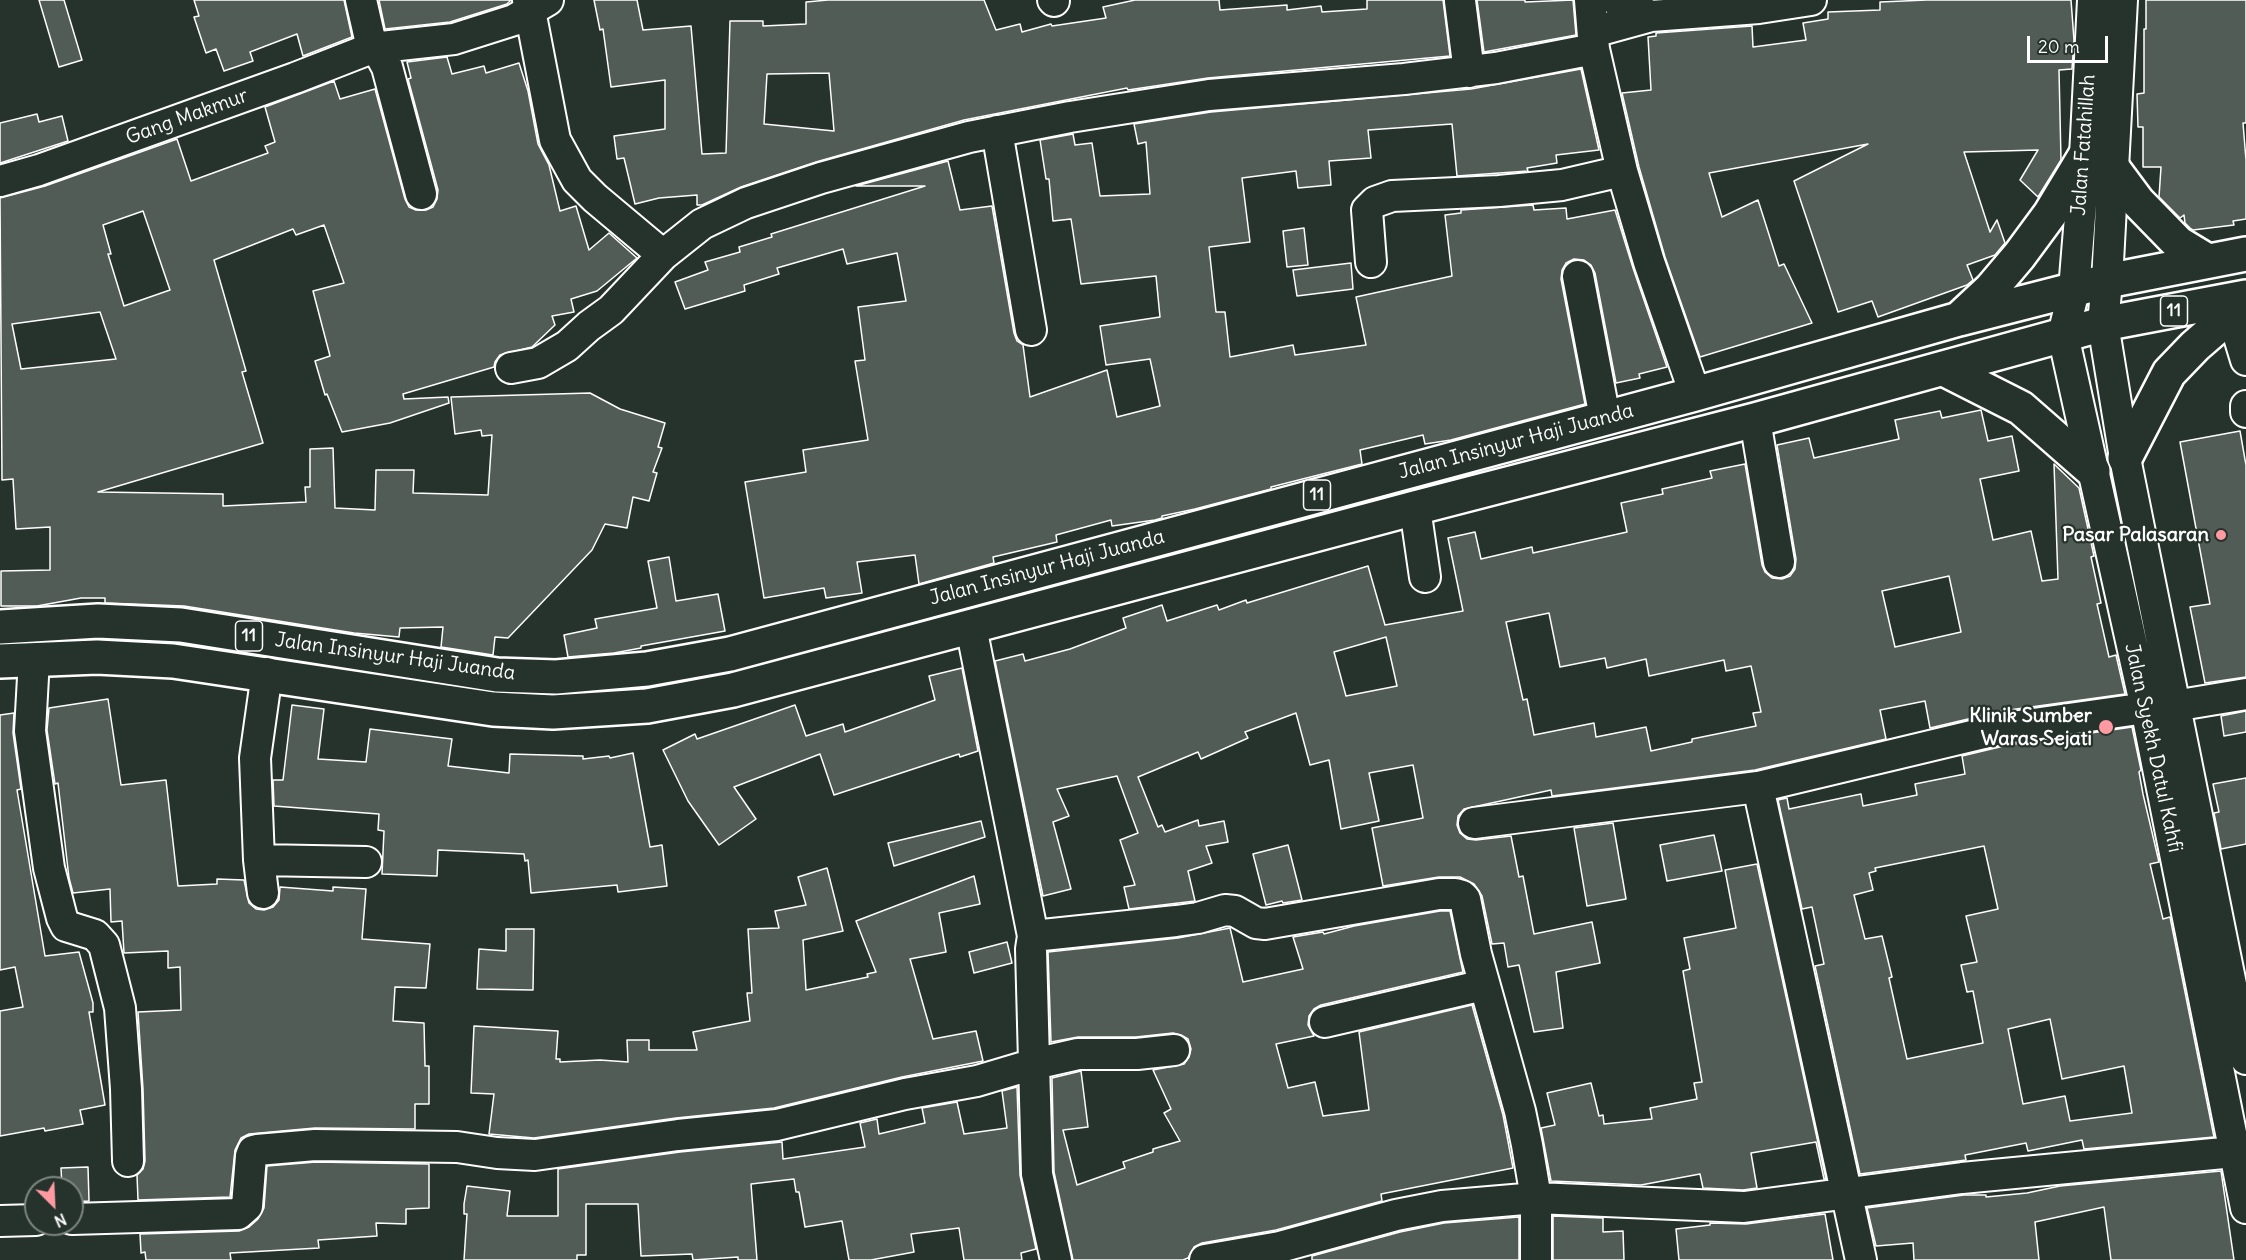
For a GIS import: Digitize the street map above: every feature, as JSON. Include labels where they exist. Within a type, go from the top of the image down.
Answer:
[{"type":"highway","points":[[1959,319],[1991,289],[2050,214],[2098,162],[2178,243],[2206,260]]},
{"type":"highway","name":"11","points":[[2074,290],[2206,260],[2246,254]]},
{"type":"highway","name":"Jalan Insinyur Haji Juanda","points":[[0,627],[98,621],[181,625],[497,675],[556,677],[647,669],[730,654],[1695,394],[1959,319],[2074,290]]},
{"type":"highway","name":"11","points":[[2063,335],[2103,324],[2243,326]]},
{"type":"highway","points":[[2125,458],[2169,373],[2195,346],[2243,326]]},
{"type":"highway","name":"Jalan Insinyur Haji Juanda","points":[[0,661],[97,657],[173,661],[267,673],[492,709],[553,712],[647,706],[733,690],[1755,420],[2063,335]]},
{"type":"highway","points":[[1944,369],[2021,408],[2093,471]]},
{"type":"street","points":[[362,0],[372,48],[381,56],[387,67],[421,194]]},
{"type":"street","points":[[1590,0],[1594,40],[1622,171],[1649,262],[1695,394]]},
{"type":"street","points":[[1616,0],[1651,16]]},
{"type":"street","points":[[511,368],[538,363],[567,346],[611,310],[668,251],[702,224],[746,203],[889,158],[997,131],[1209,95],[1468,72],[1594,40],[1651,16],[1759,8],[1811,0]]},
{"type":"street","name":"Jalan Fatahillah","points":[[2093,0],[2098,162],[2107,281]]},
{"type":"street","name":"Jalan Fatahillah","points":[[2074,290],[2098,162],[2122,0]]},
{"type":"street","points":[[1460,1],[1468,72]]},
{"type":"street","points":[[535,4],[555,140],[577,180],[595,198],[668,251]]},
{"type":"street","name":"Gang Makmur","points":[[0,181],[50,166],[372,48],[454,39],[514,20],[535,4]]},
{"type":"street","points":[[997,131],[1031,330]]},
{"type":"street","points":[[1371,262],[1367,210],[1375,202],[1392,196],[1499,191],[1562,185],[1622,171]]},
{"type":"street","points":[[1578,276],[1605,418]]},
{"type":"street","name":"Jalan Syekh Datul Kahfi","points":[[2107,281],[2103,324],[2125,458],[2203,995],[2246,1208]]},
{"type":"street","name":"Jalan Syekh Datul Kahfi","points":[[2074,290],[2063,335],[2093,471],[2239,987],[2246,1059]]},
{"type":"street","points":[[2246,406],[2246,412]]},
{"type":"street","points":[[1755,420],[1779,562]]},
{"type":"street","points":[[1415,508],[1425,577]]},
{"type":"street","points":[[971,627],[1033,936],[1031,949],[1036,1174],[1056,1260]]},
{"type":"street","points":[[34,659],[30,731],[49,868],[66,926],[95,935],[104,945],[120,1008],[128,1161]]},
{"type":"street","points":[[263,893],[259,860],[255,758],[267,673]]},
{"type":"street","points":[[1474,823],[1758,787],[2005,728],[2246,694]]},
{"type":"street","points":[[1758,787],[1862,1260]]},
{"type":"street","points":[[259,860],[366,862]]},
{"type":"street","points":[[1033,936],[1176,921],[1198,918],[1225,910],[1235,911],[1256,923],[1265,924],[1439,894],[1455,894],[1465,899],[1484,986],[1520,1111],[1536,1198],[1536,1260]]},
{"type":"street","points":[[1325,1022],[1484,986]]},
{"type":"street","points":[[2203,995],[2239,987]]},
{"type":"street","points":[[84,1219],[238,1214],[247,1206],[251,1156],[253,1151],[257,1150],[315,1144],[457,1147],[485,1152],[536,1155],[678,1134],[777,1125],[905,1094],[977,1081],[1078,1054],[1137,1054],[1174,1050]]},
{"type":"street","points":[[1205,1260],[1280,1247],[1430,1208],[1536,1198],[1744,1208],[1962,1178],[2234,1152]]},
{"type":"street","points":[[0,1221],[24,1220]]},
{"type":"building","points":[[39,0],[64,0],[82,60],[59,67]]},
{"type":"building","points":[[194,0],[344,0],[352,37],[303,56],[297,34],[250,52],[253,61],[224,71],[216,49],[206,53],[194,17],[199,16]]},
{"type":"building","points":[[379,0],[511,0],[507,4],[450,22],[385,29]]},
{"type":"building","points":[[594,0],[637,0],[643,30],[691,26],[702,154],[726,153],[730,21],[763,21],[763,26],[806,24],[806,2],[984,0],[996,30],[1020,24],[1022,32],[1051,24],[1052,26],[1106,18],[1103,7],[1135,0],[1219,0],[1220,10],[1287,5],[1287,10],[1321,6],[1322,12],[1367,9],[1367,0],[1443,0],[1450,56],[1208,78],[1128,90],[1127,88],[964,120],[816,162],[741,187],[702,205],[697,205],[697,195],[659,198],[635,204],[624,158],[617,159],[614,136],[665,129],[665,80],[611,87],[603,29],[600,30]],"holes":[[[829,73],[834,131],[764,124],[767,74]]]},
{"type":"building","points":[[1477,0],[1525,0],[1525,2],[1573,0],[1576,35],[1484,52]]},
{"type":"building","points":[[2071,0],[2074,40],[2072,69],[2059,70],[2061,160],[2038,197],[2020,180],[2038,150],[1964,152],[1990,232],[1997,220],[2005,243],[1995,255],[1967,265],[1973,280],[1967,285],[1878,317],[1872,301],[1838,312],[1794,181],[1868,144],[1709,173],[1722,217],[1758,200],[1779,266],[1784,264],[1812,323],[1700,357],[1665,257],[1639,167],[1622,93],[1651,90],[1648,37],[1656,36],[1656,33],[1752,26],[1753,47],[1806,40],[1803,23],[1828,19],[1828,12],[1880,10],[1880,2]]},
{"type":"building","points":[[2146,0],[2246,0],[2246,123],[2243,123],[2246,160],[2246,219],[2233,221],[2234,225],[2193,230],[2185,223],[2184,215],[2180,218],[2159,197],[2161,167],[2143,167],[2143,127],[2138,127],[2137,94],[2144,93]]},
{"type":"building","points":[[447,57],[452,74],[484,66],[486,73],[519,63],[528,91],[538,144],[549,165],[560,211],[576,206],[589,250],[609,233],[637,258],[597,291],[571,299],[574,312],[552,316],[555,325],[532,347],[500,355],[494,367],[403,394],[404,399],[448,397],[449,403],[390,423],[342,432],[327,394],[325,395],[315,361],[330,356],[313,291],[344,283],[324,225],[296,235],[293,229],[214,260],[246,371],[242,372],[263,443],[98,492],[223,494],[223,506],[306,502],[305,487],[310,487],[310,449],[333,448],[335,508],[375,510],[376,470],[414,470],[413,493],[488,495],[492,435],[482,436],[481,430],[455,434],[451,397],[590,393],[620,409],[665,423],[658,447],[662,448],[653,472],[657,473],[649,501],[633,497],[627,528],[605,524],[592,550],[508,638],[495,637],[493,655],[441,647],[443,627],[400,628],[399,637],[354,633],[184,606],[105,603],[105,598],[81,598],[37,606],[1,606],[1,571],[50,570],[50,527],[16,529],[13,479],[2,480],[0,198],[45,186],[177,139],[191,181],[268,153],[265,146],[275,142],[265,107],[334,81],[340,99],[375,89],[405,199],[409,207],[426,210],[433,207],[438,190],[408,79],[411,78],[407,62]],"holes":[[[143,211],[170,290],[124,306],[108,254],[111,254],[103,225]],[[100,312],[116,359],[21,369],[12,324]]]},
{"type":"building","points":[[1581,69],[1599,150],[1556,155],[1557,163],[1527,168],[1528,171],[1457,176],[1452,124],[1368,130],[1371,158],[1329,161],[1331,185],[1298,188],[1296,171],[1242,178],[1250,242],[1209,247],[1216,312],[1225,312],[1230,357],[1293,345],[1295,355],[1366,345],[1356,297],[1452,276],[1445,215],[1461,213],[1461,210],[1533,205],[1534,210],[1566,208],[1567,219],[1615,210],[1667,367],[1639,374],[1640,378],[1616,383],[1595,273],[1591,265],[1584,260],[1574,259],[1566,263],[1561,279],[1585,404],[1451,440],[1425,444],[1423,435],[1360,450],[1362,464],[1162,516],[1155,520],[1112,526],[1111,520],[1056,535],[1057,542],[993,557],[994,563],[919,584],[915,555],[857,562],[862,593],[826,598],[824,588],[764,598],[745,482],[806,472],[803,450],[868,440],[855,361],[865,360],[858,307],[906,301],[897,253],[847,264],[843,249],[777,268],[779,274],[744,285],[745,291],[685,309],[675,282],[708,270],[705,262],[740,252],[739,247],[772,237],[771,234],[925,186],[856,186],[948,161],[960,210],[992,206],[1014,333],[1017,341],[1023,345],[1030,397],[1107,370],[1117,417],[1160,406],[1150,359],[1106,365],[1100,326],[1160,317],[1156,276],[1081,284],[1071,219],[1053,221],[1049,179],[1046,179],[1040,140],[1073,134],[1075,145],[1092,143],[1100,196],[1150,194],[1146,142],[1138,144],[1134,124],[1211,112],[1471,89]]},
{"type":"building","points":[[37,114],[39,122],[62,116],[68,141],[0,163],[0,123]]},
{"type":"building","points":[[1304,228],[1308,265],[1287,267],[1283,231]]},
{"type":"building","points":[[1351,263],[1353,289],[1297,296],[1293,270]]},
{"type":"building","points":[[1981,410],[1988,441],[2012,436],[2019,471],[1980,479],[1993,540],[2031,531],[2042,581],[2058,579],[2054,464],[2079,488],[2094,556],[2091,557],[2101,603],[2097,604],[2109,657],[2116,655],[2125,694],[2002,711],[1930,728],[1925,701],[1880,710],[1886,739],[1755,770],[1552,796],[1551,790],[1464,809],[1458,816],[1457,825],[1460,833],[1467,839],[1511,836],[1519,877],[1523,876],[1534,934],[1592,922],[1600,963],[1556,972],[1563,1028],[1534,1032],[1519,965],[1508,967],[1504,943],[1492,944],[1482,896],[1474,884],[1460,877],[1439,877],[1383,886],[1372,828],[1423,818],[1413,765],[1369,773],[1379,821],[1341,829],[1329,760],[1310,765],[1296,713],[1245,732],[1248,738],[1201,759],[1198,752],[1138,777],[1158,827],[1162,825],[1165,832],[1198,820],[1199,826],[1224,821],[1228,842],[1206,846],[1212,863],[1188,871],[1195,901],[1129,909],[1124,887],[1135,885],[1120,840],[1138,833],[1117,776],[1057,789],[1069,816],[1053,822],[1071,889],[1043,896],[995,661],[1023,654],[1025,661],[1070,649],[1126,628],[1123,618],[1162,605],[1167,621],[1217,605],[1219,610],[1246,600],[1247,603],[1368,566],[1385,625],[1463,611],[1448,538],[1475,532],[1481,559],[1532,547],[1533,553],[1627,532],[1621,503],[1663,494],[1662,489],[1712,478],[1710,471],[1745,464],[1762,565],[1765,572],[1772,578],[1782,579],[1790,576],[1795,569],[1796,559],[1777,445],[1809,438],[1814,458],[1899,439],[1895,420],[1940,411],[1942,418]],"holes":[[[1949,576],[1961,632],[1895,647],[1882,591]],[[1549,613],[1560,667],[1605,658],[1607,668],[1646,659],[1649,676],[1724,660],[1726,671],[1751,666],[1761,712],[1753,713],[1756,726],[1692,739],[1692,742],[1651,751],[1646,727],[1596,737],[1594,723],[1534,735],[1527,699],[1523,700],[1506,622]],[[1386,637],[1397,686],[1346,696],[1334,652]]]},
{"type":"building","name":"Pasar Palasaran","points":[[2240,431],[2246,465],[2246,677],[2205,683],[2190,607],[2210,604],[2180,442]]},
{"type":"building","points":[[669,557],[676,601],[718,594],[725,631],[614,653],[568,657],[564,635],[597,628],[595,619],[657,608],[648,561]]},
{"type":"building","points":[[962,668],[978,751],[960,757],[959,754],[834,795],[820,754],[734,787],[756,819],[719,845],[688,801],[663,750],[695,734],[697,739],[795,705],[806,736],[843,724],[845,732],[935,700],[929,676]]},
{"type":"building","points":[[108,699],[121,785],[166,780],[178,886],[217,884],[217,879],[244,880],[249,903],[256,909],[264,910],[273,907],[279,900],[280,887],[333,891],[333,887],[366,889],[362,939],[430,944],[426,988],[395,987],[393,1021],[424,1023],[425,1066],[429,1066],[429,1104],[415,1104],[415,1129],[315,1128],[249,1134],[241,1138],[235,1150],[230,1197],[138,1200],[137,1175],[143,1169],[145,1161],[138,1012],[181,1010],[180,967],[168,968],[168,951],[124,953],[122,921],[111,922],[110,889],[73,893],[69,878],[58,783],[55,784],[47,730],[49,708]]},
{"type":"building","points":[[292,705],[324,709],[318,759],[366,762],[370,729],[452,739],[448,766],[509,773],[510,754],[583,756],[583,759],[609,756],[610,758],[633,753],[650,847],[662,845],[667,886],[618,892],[617,885],[531,893],[528,860],[525,861],[524,854],[438,850],[437,876],[382,874],[384,831],[378,830],[379,814],[274,806],[273,780],[283,780]]},
{"type":"building","points":[[2246,711],[2246,732],[2224,736],[2221,716]]},
{"type":"building","points":[[14,713],[13,733],[21,789],[17,790],[45,956],[79,952],[93,1003],[93,1012],[89,1012],[105,1105],[80,1110],[83,1124],[0,1136],[0,1011],[23,1007],[15,967],[0,970],[0,715]]},
{"type":"building","points":[[2132,727],[2141,770],[2139,772],[2143,794],[2159,862],[2150,864],[2163,919],[2170,917],[2214,1137],[2084,1149],[2082,1140],[2028,1151],[2026,1143],[1965,1155],[1966,1160],[1860,1174],[1815,966],[1824,964],[1812,907],[1802,909],[1778,800],[1787,798],[1789,809],[1861,794],[1863,806],[1917,795],[1915,784],[1965,774],[1962,756],[2008,745]],"holes":[[[1984,846],[1998,909],[1966,916],[1977,962],[1961,965],[1967,992],[1973,991],[1983,1043],[1907,1059],[1882,936],[1865,939],[1854,895],[1873,890],[1869,873],[1876,871],[1875,868]],[[2050,1019],[2062,1079],[2124,1066],[2132,1113],[2070,1121],[2065,1096],[2023,1104],[2008,1029]]]},
{"type":"building","points":[[2246,778],[2246,844],[2221,849],[2214,813],[2219,812],[2213,784]]},
{"type":"building","points":[[981,821],[985,837],[894,866],[888,843]]},
{"type":"building","points":[[1613,823],[1626,899],[1587,906],[1574,828]]},
{"type":"building","points":[[1714,835],[1722,871],[1667,881],[1660,845]]},
{"type":"building","points":[[1288,845],[1302,900],[1266,905],[1253,854]]},
{"type":"building","points":[[1757,864],[1826,1179],[1824,1179],[1816,1142],[1751,1153],[1757,1188],[1743,1190],[1703,1188],[1700,1174],[1641,1185],[1551,1181],[1541,1128],[1555,1125],[1547,1093],[1591,1083],[1599,1116],[1603,1115],[1604,1124],[1652,1119],[1650,1108],[1697,1099],[1694,1083],[1702,1082],[1683,971],[1690,969],[1684,938],[1736,928],[1725,870]]},
{"type":"building","points":[[827,868],[843,931],[803,940],[806,990],[868,977],[867,974],[876,972],[856,921],[974,876],[980,904],[939,913],[946,952],[910,959],[933,1039],[976,1031],[983,1061],[902,1077],[774,1108],[676,1118],[534,1138],[489,1134],[494,1094],[471,1093],[474,1026],[558,1031],[556,1059],[560,1059],[560,1062],[600,1060],[628,1062],[627,1040],[649,1040],[649,1050],[697,1050],[693,1032],[750,1021],[747,993],[752,993],[748,929],[779,928],[775,911],[806,905],[798,877]]},
{"type":"building","points":[[1450,911],[1463,972],[1321,1005],[1314,1009],[1309,1016],[1308,1025],[1314,1036],[1276,1044],[1288,1088],[1315,1082],[1323,1116],[1369,1110],[1359,1032],[1472,1005],[1503,1115],[1513,1168],[1381,1194],[1382,1201],[1276,1230],[1202,1243],[1194,1247],[1188,1258],[1183,1260],[1073,1260],[1054,1172],[1052,1078],[1081,1071],[1088,1127],[1063,1130],[1077,1185],[1125,1168],[1123,1162],[1153,1152],[1153,1149],[1180,1141],[1164,1113],[1171,1109],[1153,1070],[1184,1064],[1191,1049],[1188,1039],[1173,1033],[1136,1037],[1078,1037],[1051,1042],[1048,952],[1178,938],[1230,928],[1243,982],[1303,969],[1293,937],[1323,932],[1324,934],[1354,926]]},
{"type":"building","points":[[506,929],[534,929],[533,990],[477,989],[479,949],[506,951]]},
{"type":"building","points":[[1007,942],[1012,963],[974,973],[969,952]]},
{"type":"building","points":[[1017,1087],[1020,1175],[1036,1249],[1021,1253],[1022,1260],[964,1260],[959,1228],[911,1234],[914,1252],[871,1260],[849,1260],[842,1221],[805,1227],[799,1192],[796,1192],[794,1179],[751,1184],[757,1260],[738,1260],[738,1257],[693,1260],[692,1254],[641,1256],[638,1204],[586,1204],[586,1255],[577,1255],[577,1260],[464,1260],[467,1214],[464,1214],[464,1204],[467,1186],[510,1191],[507,1216],[558,1216],[558,1169],[680,1152],[782,1142],[783,1159],[865,1147],[860,1123],[877,1119],[879,1134],[925,1123],[922,1108],[957,1102],[964,1134],[1007,1128],[1002,1091]]},
{"type":"building","points":[[316,1162],[429,1164],[429,1208],[406,1209],[406,1224],[376,1223],[377,1236],[318,1240],[319,1248],[230,1253],[231,1260],[146,1260],[145,1252],[141,1253],[140,1234],[239,1231],[249,1227],[258,1219],[264,1208],[267,1166]]},
{"type":"building","points":[[88,1167],[89,1201],[84,1201],[84,1176],[61,1176],[61,1168]]},
{"type":"building","points":[[2221,1171],[2234,1260],[2111,1260],[2104,1207],[2035,1222],[2039,1260],[1914,1260],[1913,1243],[1876,1246],[1867,1208],[1964,1195],[1986,1195],[1986,1197],[2027,1193],[2060,1186]]},
{"type":"building","points":[[1825,1214],[1833,1260],[1679,1260],[1676,1229],[1710,1225],[1710,1223],[1746,1224]]},
{"type":"building","points":[[1553,1216],[1603,1218],[1603,1232],[1623,1231],[1624,1260],[1553,1260]]},
{"type":"building","points":[[1519,1217],[1519,1260],[1312,1260],[1312,1256],[1400,1232],[1444,1223]]},
{"type":"place","name":"Pasar Palasaran","points":[[2221,535]]},
{"type":"place","name":"Klinik Sumber Waras Sejati","points":[[2106,727]]}]
